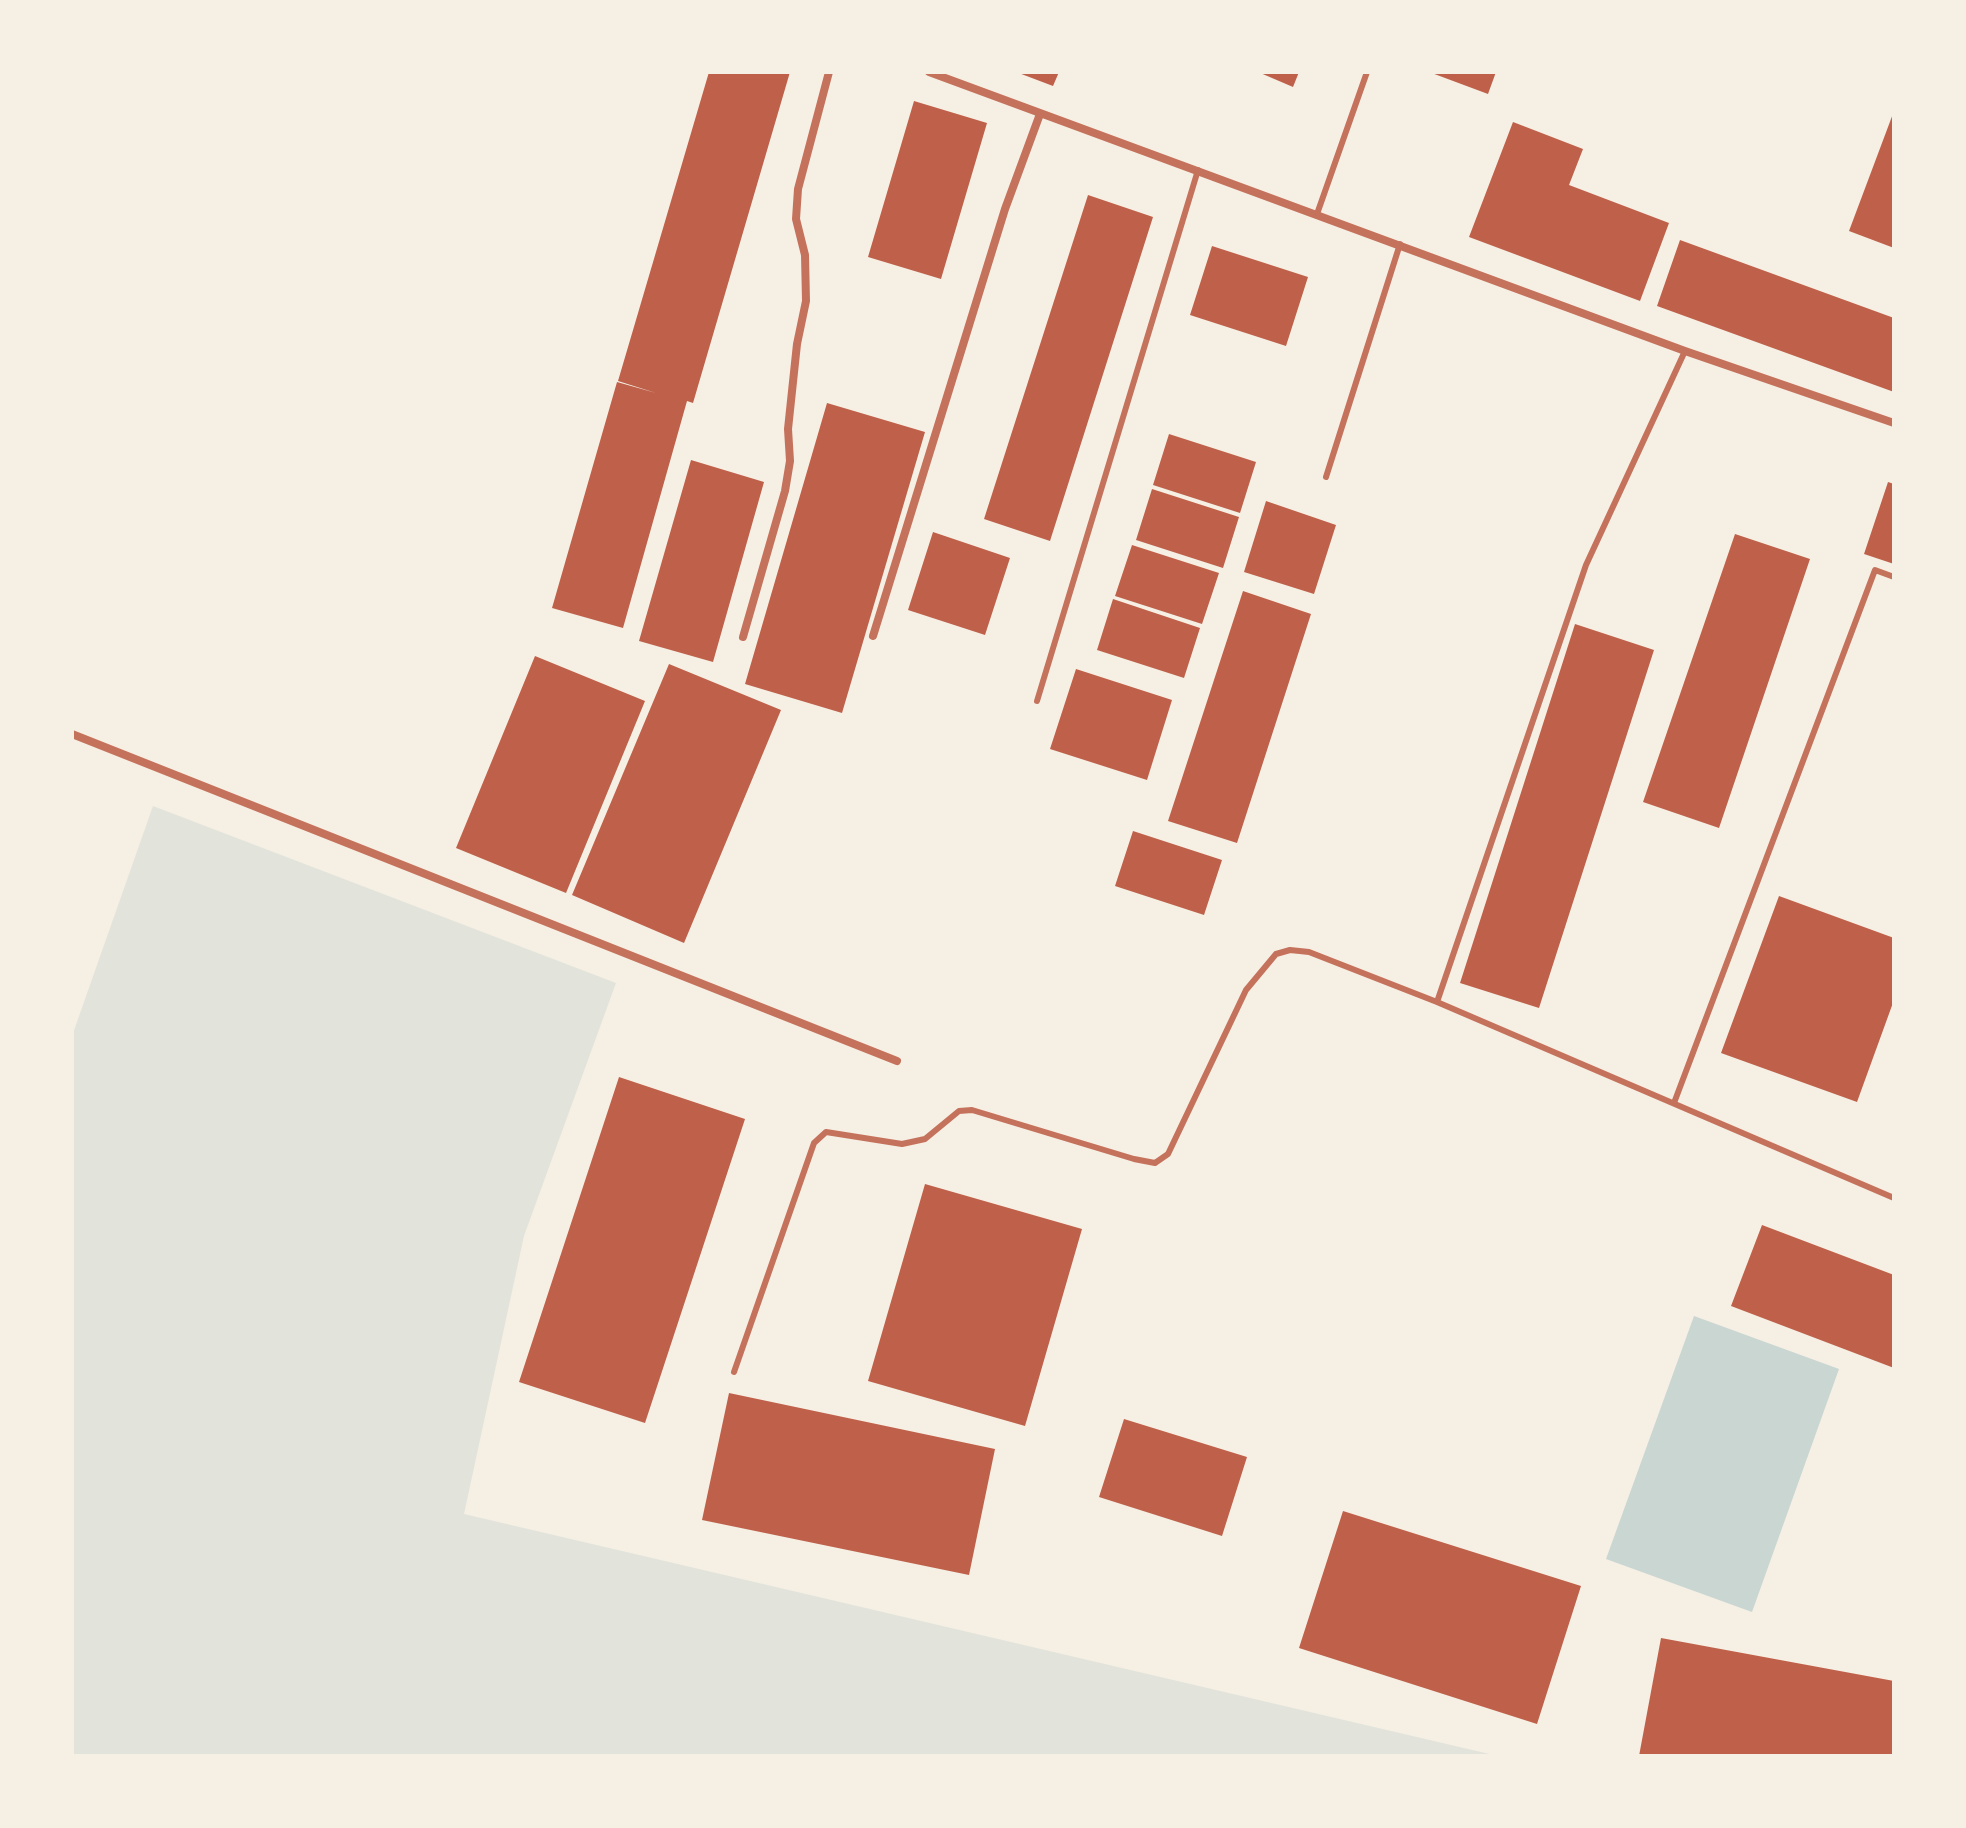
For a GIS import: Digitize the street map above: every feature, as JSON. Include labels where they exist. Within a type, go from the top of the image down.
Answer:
[{"type":"street","points":[[743,637],[785,491],[790,461],[788,429],[797,344],[806,301],[805,255],[796,219],[798,189],[829,72]]},
{"type":"street","points":[[929,72],[1685,351],[1894,423]]},
{"type":"street","points":[[873,636],[1005,209],[1040,114]]},
{"type":"street","points":[[72,734],[897,1061]]},
{"type":"lane","points":[[1317,214],[1367,72]]},
{"type":"lane","points":[[1037,701],[1198,170]]},
{"type":"lane","points":[[1326,477],[1400,244]]},
{"type":"lane","points":[[1437,1002],[1586,565],[1685,351]]},
{"type":"lane","points":[[1674,1103],[1875,570],[1894,577]]},
{"type":"lane","points":[[734,1372],[814,1143],[826,1132],[902,1144],[925,1139],[959,1111],[972,1110],[1155,1163],[1168,1154],[1246,990],[1276,954],[1290,950],[1309,952],[1437,1002],[1894,1198]]},
{"type":"shaded area","points":[[153,806],[616,983],[524,1236],[464,1514],[1498,1756],[72,1756],[72,1036]]},
{"type":"shaded area","points":[[1694,1316],[1839,1369],[1752,1612],[1606,1559]]},
{"type":"building","points":[[709,72],[790,72],[693,403],[687,401],[623,628],[552,608],[617,382],[656,393],[618,381]]},
{"type":"building","points":[[1016,72],[1059,72],[1053,86]]},
{"type":"building","points":[[1258,72],[1299,72],[1293,87]]},
{"type":"building","points":[[1429,72],[1496,72],[1488,94]]},
{"type":"building","points":[[914,101],[987,123],[941,279],[868,257]]},
{"type":"building","points":[[1894,111],[1894,248],[1849,231]]},
{"type":"building","points":[[1513,122],[1583,149],[1569,185],[1669,223],[1640,301],[1469,237]]},
{"type":"building","points":[[1088,195],[1153,217],[1050,541],[984,519]]},
{"type":"building","points":[[1680,240],[1894,318],[1894,392],[1657,306]]},
{"type":"building","points":[[1212,246],[1308,277],[1286,346],[1190,315]]},
{"type":"building","points":[[827,403],[925,432],[842,713],[745,684]]},
{"type":"building","points":[[1169,434],[1256,462],[1240,513],[1153,485]]},
{"type":"building","points":[[691,460],[764,482],[713,662],[639,641]]},
{"type":"building","points":[[1888,482],[1894,484],[1894,564],[1864,554]]},
{"type":"building","points":[[1152,489],[1239,517],[1223,568],[1136,540]]},
{"type":"building","points":[[1266,501],[1336,525],[1314,594],[1244,572]]},
{"type":"building","points":[[933,532],[1010,558],[985,635],[908,610]]},
{"type":"building","points":[[1735,534],[1810,559],[1719,828],[1643,802]]},
{"type":"building","points":[[1132,545],[1219,573],[1202,624],[1115,596]]},
{"type":"building","points":[[1243,591],[1311,614],[1237,843],[1168,821]]},
{"type":"building","points":[[1113,599],[1200,628],[1184,678],[1097,650]]},
{"type":"building","points":[[1575,624],[1654,650],[1539,1008],[1460,983]]},
{"type":"building","points":[[535,656],[645,701],[566,893],[456,848]]},
{"type":"building","points":[[669,664],[781,710],[684,943],[572,895]]},
{"type":"building","points":[[1076,669],[1172,700],[1147,780],[1050,749]]},
{"type":"building","points":[[1133,831],[1222,860],[1204,915],[1115,886]]},
{"type":"building","points":[[1779,896],[1894,938],[1894,1000],[1857,1102],[1721,1053]]},
{"type":"building","points":[[619,1077],[745,1119],[645,1423],[519,1382]]},
{"type":"building","points":[[925,1184],[1082,1229],[1025,1426],[868,1381]]},
{"type":"building","points":[[1762,1225],[1894,1275],[1894,1368],[1731,1306]]},
{"type":"building","points":[[729,1393],[995,1449],[969,1575],[702,1520]]},
{"type":"building","points":[[1124,1419],[1247,1457],[1222,1536],[1099,1497]]},
{"type":"building","points":[[1343,1511],[1581,1586],[1537,1724],[1299,1648]]},
{"type":"building","points":[[1661,1638],[1894,1681],[1894,1756],[1639,1756]]}]
